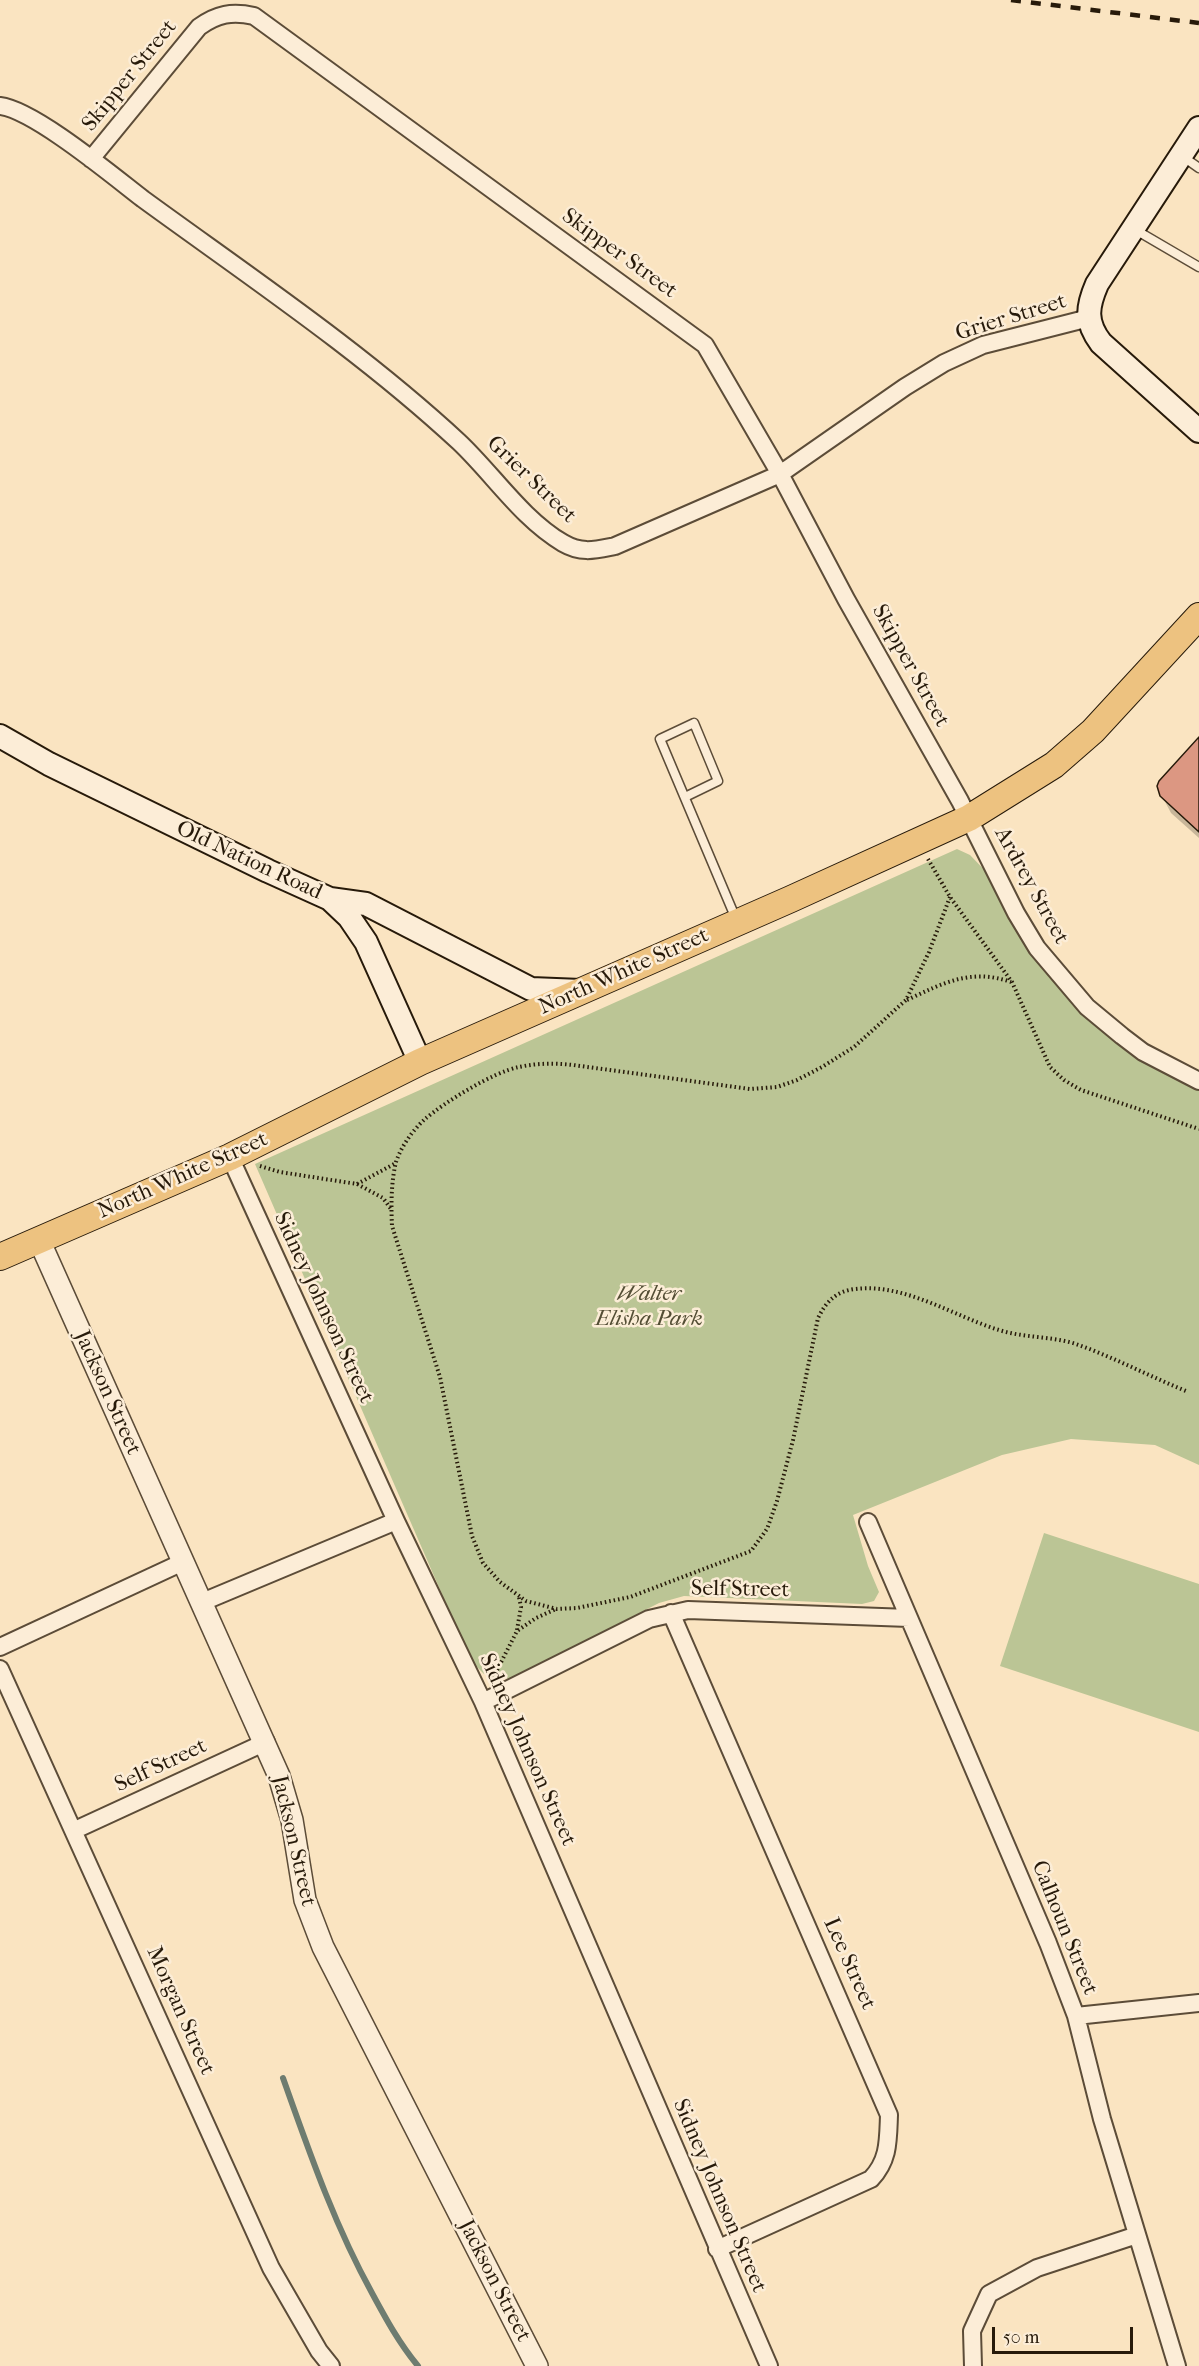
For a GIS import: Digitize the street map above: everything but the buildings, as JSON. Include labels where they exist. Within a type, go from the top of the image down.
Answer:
[{"type":"main road","points":[[1199,128],[1190,161],[1134,229],[1098,284],[1090,300],[1089,318],[1092,331],[1101,343],[1199,431]]},
{"type":"main road","name":"North White Street","points":[[0,1257],[242,1160],[420,1062],[969,818],[1054,765],[1093,731],[1199,616]]},
{"type":"main road","name":"Old Nation Road","points":[[0,736],[49,764],[330,899],[349,917],[366,942],[420,1062]]},
{"type":"main road","points":[[330,899],[366,904],[531,989],[581,991]]},
{"type":"street","name":"Skipper Street","points":[[91,159],[198,27],[220,14],[237,12],[254,16],[705,345],[780,474],[846,599],[969,818]]},
{"type":"street","name":"Grier Street","points":[[0,106],[25,114],[91,159],[373,368],[459,443],[541,528],[565,544],[588,551],[615,546],[780,474],[905,387],[944,363],[983,345],[1089,318]]},
{"type":"street","name":"Ardrey Street","points":[[969,818],[1036,948],[1064,982],[1087,1007],[1136,1046],[1199,1081]]},
{"type":"street","name":"Sidney Johnson Street","points":[[242,1160],[396,1521],[483,1702],[769,2366]]},
{"type":"street","name":"Jackson Street","points":[[39,1240],[200,1603],[266,1742],[292,1820],[305,1900],[323,1947],[537,2366]]},
{"type":"street","points":[[200,1603],[396,1521]]},
{"type":"street","name":"Calhoun Street","points":[[868,1522],[1077,2016],[1102,2119],[1177,2366]]},
{"type":"street","points":[[0,1647],[183,1562]]},
{"type":"street","name":"Self Street","points":[[483,1702],[649,1619],[671,1613],[688,1610],[909,1618]]},
{"type":"street","name":"Lee Street","points":[[671,1613],[889,2115],[888,2142],[882,2167],[871,2179],[717,2249]]},
{"type":"street","name":"Morgan Street","points":[[0,1669],[75,1830],[271,2268],[319,2351],[331,2366]]},
{"type":"street","name":"Self Street","points":[[75,1830],[266,1742]]},
{"type":"street","points":[[1077,2016],[1199,2003]]},
{"type":"street","points":[[973,2366],[972,2331],[989,2294],[1037,2268],[1137,2235]]},
{"type":"lane","points":[[1134,229],[1199,267]]},
{"type":"lane","points":[[685,797],[718,781],[694,723],[660,739],[737,923]]},
{"type":"path","points":[[928,859],[950,897],[1012,982],[1050,1067],[1064,1080],[1097,1097],[1199,1129]]},
{"type":"path","points":[[906,1000],[929,952],[950,897]]},
{"type":"path","points":[[1012,982],[984,975],[966,977],[932,988],[906,1000],[854,1047],[797,1080],[777,1087],[750,1089],[710,1085],[623,1070],[545,1063],[517,1067],[495,1074],[424,1120],[408,1139],[396,1163],[391,1210],[392,1226],[398,1250],[432,1346],[472,1536],[483,1563],[500,1582],[519,1597],[539,1606],[556,1609],[576,1608],[630,1597],[751,1551],[767,1529],[777,1500],[793,1440],[818,1318],[825,1303],[839,1293],[871,1288],[893,1291],[1002,1331],[1076,1344],[1185,1390]]},
{"type":"path","points":[[242,1160],[280,1172],[357,1184],[372,1190],[383,1198],[391,1210]]},
{"type":"path","points":[[357,1184],[396,1163]]},
{"type":"path","points":[[483,1702],[517,1631],[521,1607],[519,1597]]},
{"type":"path","points":[[517,1631],[536,1618],[556,1609]]},
{"type":"green space","name":"Walter Elisha Park","points":[[957,849],[970,855],[998,884],[1061,986],[1199,1084],[1199,1465],[1155,1445],[1071,1439],[1002,1455],[853,1515],[868,1566],[879,1592],[874,1601],[862,1604],[684,1596],[659,1603],[510,1679],[484,1674],[471,1661],[255,1164]]},
{"type":"green space","points":[[1044,1533],[1199,1584],[1199,1732],[1000,1666]]},
{"type":"waterway","points":[[283,2078],[323,2187],[358,2267],[388,2321],[418,2366]]},
{"type":"railway","points":[[1011,0],[1199,23]]}]
